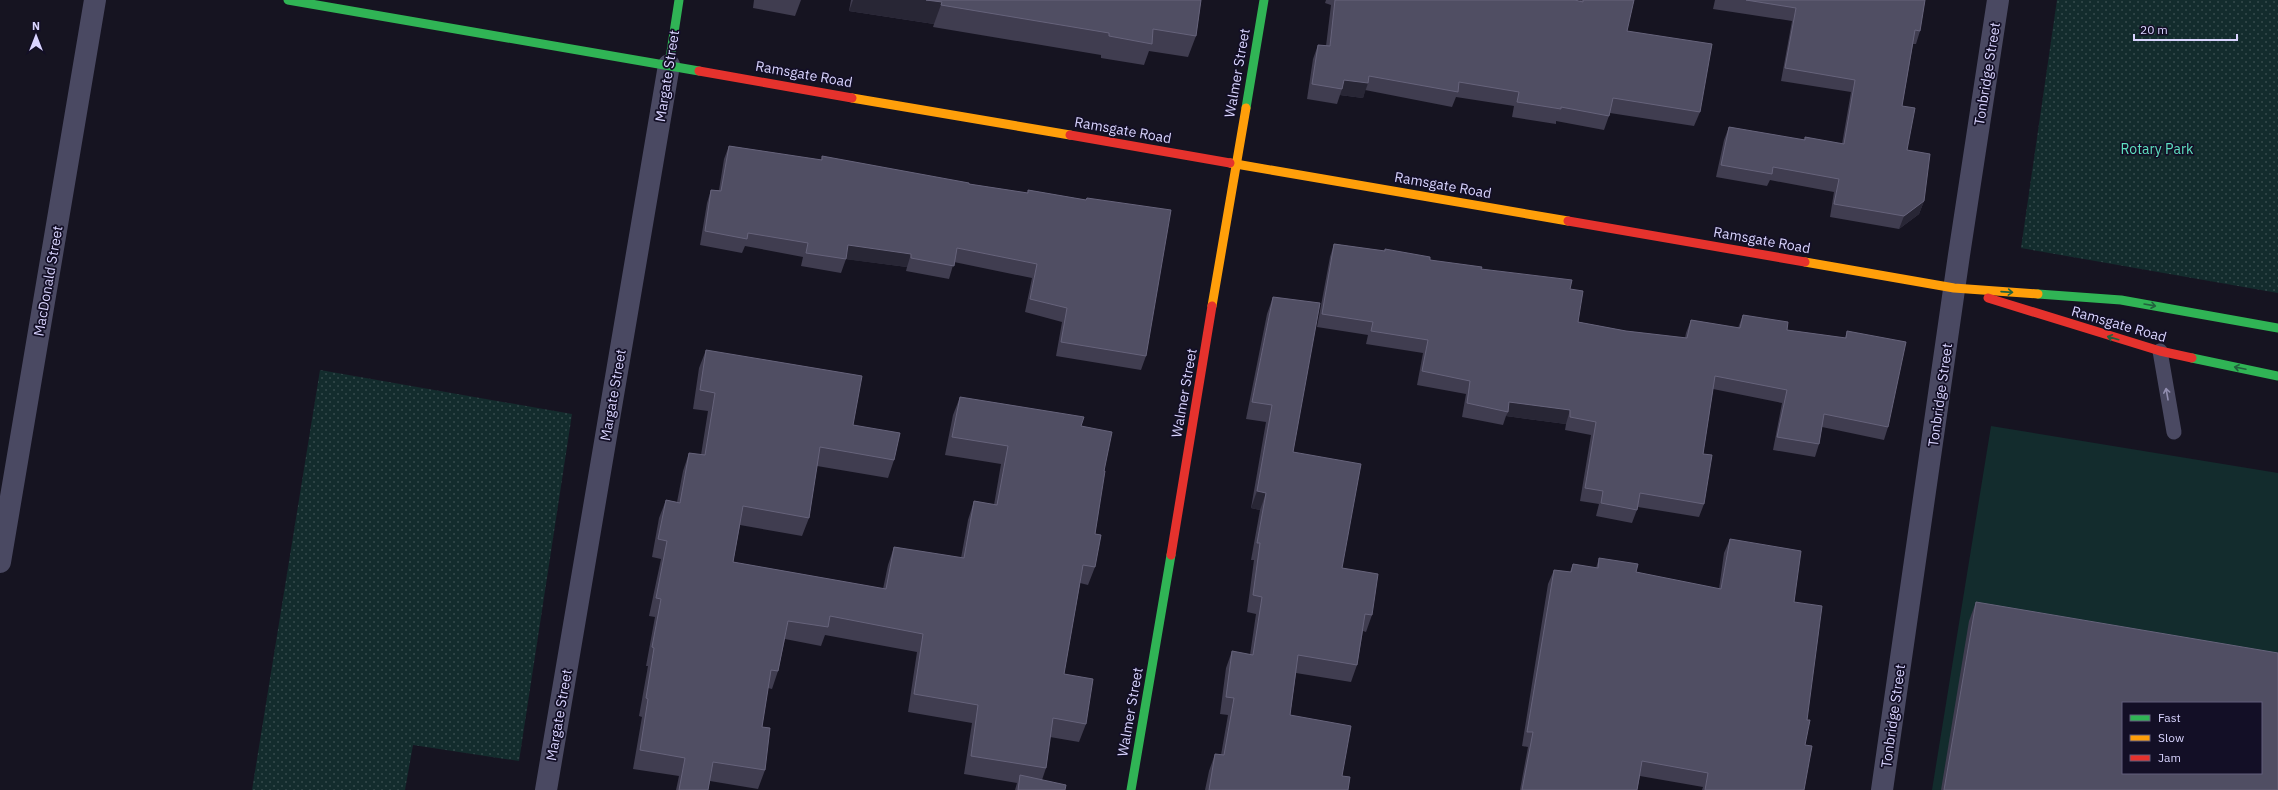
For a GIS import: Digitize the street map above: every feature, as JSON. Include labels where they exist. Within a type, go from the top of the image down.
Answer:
[{"type":"main road","name":"Ramsgate Road","points":[[288,0],[1954,288],[2121,300],[2278,328]]},
{"type":"main road","name":"Margate Street","points":[[669,65],[679,0]]},
{"type":"main road","name":"Walmer Street","points":[[1131,790],[1264,0]]},
{"type":"main road","name":"Ramsgate Road","points":[[1954,288],[2160,351],[2278,376]]},
{"type":"street","name":"MacDonald Street","points":[[0,562],[95,0]]},
{"type":"street","name":"Tonbridge Street","points":[[1882,790],[1954,288],[1998,0]]},
{"type":"street","name":"Margate Street","points":[[546,790],[669,65]]},
{"type":"lane","points":[[2160,351],[2174,432]]},
{"type":"green space","name":"Rotary Park","points":[[2057,0],[2278,0],[2278,293],[2021,248]]},
{"type":"green space","points":[[320,370],[572,414],[519,761],[413,745],[405,790],[252,790]]},
{"type":"green space","points":[[1991,426],[2278,473],[2278,790],[1932,790]]},
{"type":"building","points":[[926,0],[1201,0],[1196,36],[1153,29],[1152,44],[1109,36],[1109,33],[941,5],[942,2]]},
{"type":"building","points":[[1335,0],[1575,0],[1583,2],[1583,0],[1634,0],[1627,31],[1712,44],[1700,112],[1613,98],[1609,116],[1561,107],[1561,109],[1517,102],[1519,92],[1459,82],[1458,92],[1369,76],[1368,83],[1344,80],[1342,89],[1312,84],[1318,45],[1330,46]]},
{"type":"building","points":[[1746,0],[1925,0],[1920,31],[1915,30],[1902,106],[1915,108],[1907,150],[1930,154],[1924,201],[1904,216],[1834,204],[1839,179],[1773,167],[1772,174],[1721,165],[1729,127],[1805,140],[1805,137],[1844,144],[1855,80],[1785,68],[1796,8]]},
{"type":"building","points":[[729,146],[822,160],[822,156],[969,184],[1028,193],[1028,190],[1086,200],[1087,198],[1171,210],[1146,356],[1061,342],[1067,308],[1030,299],[1037,264],[957,248],[954,266],[911,258],[911,254],[848,245],[846,259],[806,253],[808,243],[748,233],[747,239],[705,231],[711,190],[721,191]]},
{"type":"building","points":[[1334,244],[1385,251],[1385,249],[1430,257],[1430,260],[1482,267],[1481,269],[1572,280],[1570,289],[1583,291],[1578,322],[1626,331],[1687,338],[1691,320],[1740,328],[1743,315],[1788,322],[1787,330],[1846,338],[1847,331],[1906,342],[1888,427],[1824,414],[1819,444],[1777,437],[1787,390],[1715,376],[1703,454],[1712,455],[1704,504],[1640,493],[1637,510],[1601,503],[1603,491],[1585,488],[1596,422],[1570,417],[1570,410],[1509,402],[1508,412],[1467,403],[1470,381],[1422,371],[1428,340],[1371,331],[1373,322],[1322,314]]},
{"type":"building","points":[[1273,297],[1320,303],[1293,452],[1361,464],[1342,568],[1378,574],[1372,615],[1365,614],[1357,665],[1298,655],[1290,715],[1351,726],[1342,776],[1350,777],[1348,790],[1209,790],[1215,754],[1224,755],[1234,698],[1226,697],[1232,651],[1253,655],[1262,597],[1253,595],[1260,543],[1257,543],[1266,493],[1257,491],[1272,405],[1252,402]]},
{"type":"building","points":[[706,350],[862,376],[853,425],[900,433],[894,460],[820,447],[809,518],[743,506],[733,562],[886,589],[894,547],[964,558],[974,501],[997,505],[1008,446],[952,437],[960,397],[1084,417],[1081,426],[1112,432],[1104,471],[1095,534],[1101,535],[1095,567],[1083,565],[1064,674],[1093,679],[1086,724],[1053,718],[1046,768],[971,756],[978,705],[914,694],[923,634],[830,616],[828,627],[788,621],[778,671],[771,670],[762,727],[770,728],[765,770],[713,762],[708,790],[679,790],[685,758],[640,750],[654,648],[652,647],[661,599],[656,598],[667,541],[658,539],[666,500],[680,503],[689,453],[705,455],[715,393],[700,390]]},
{"type":"building","points":[[1730,539],[1801,551],[1794,602],[1822,606],[1807,720],[1810,720],[1805,745],[1812,746],[1804,790],[1705,790],[1708,773],[1642,761],[1637,790],[1522,790],[1533,732],[1527,732],[1554,570],[1571,572],[1573,564],[1598,568],[1599,558],[1638,564],[1636,572],[1721,589]]},
{"type":"building","points":[[1976,602],[2278,653],[2278,790],[1944,790]]},
{"type":"building","points":[[1020,775],[1066,785],[1065,790],[1018,790]]},
{"type":"traffic: fast","points":[[288,0],[699,71]]},
{"type":"traffic: fast","points":[[669,65],[679,0]]},
{"type":"traffic: fast","points":[[1246,108],[1264,0]]},
{"type":"traffic: fast","points":[[2038,294],[2121,300],[2278,328]]},
{"type":"traffic: fast","points":[[2192,358],[2278,376]]},
{"type":"traffic: fast","points":[[1131,790],[1171,555]]},
{"type":"traffic: slow","points":[[852,98],[1070,135]]},
{"type":"traffic: slow","points":[[1212,306],[1246,108]]},
{"type":"traffic: slow","points":[[1230,163],[1568,221]]},
{"type":"traffic: slow","points":[[1805,262],[1954,288],[2038,294]]},
{"type":"traffic: jam","points":[[699,71],[852,98]]},
{"type":"traffic: jam","points":[[1070,135],[1230,163]]},
{"type":"traffic: jam","points":[[1568,221],[1805,262]]},
{"type":"traffic: jam","points":[[1988,298],[2160,351],[2192,358]]},
{"type":"traffic: jam","points":[[1171,555],[1212,306]]}]
